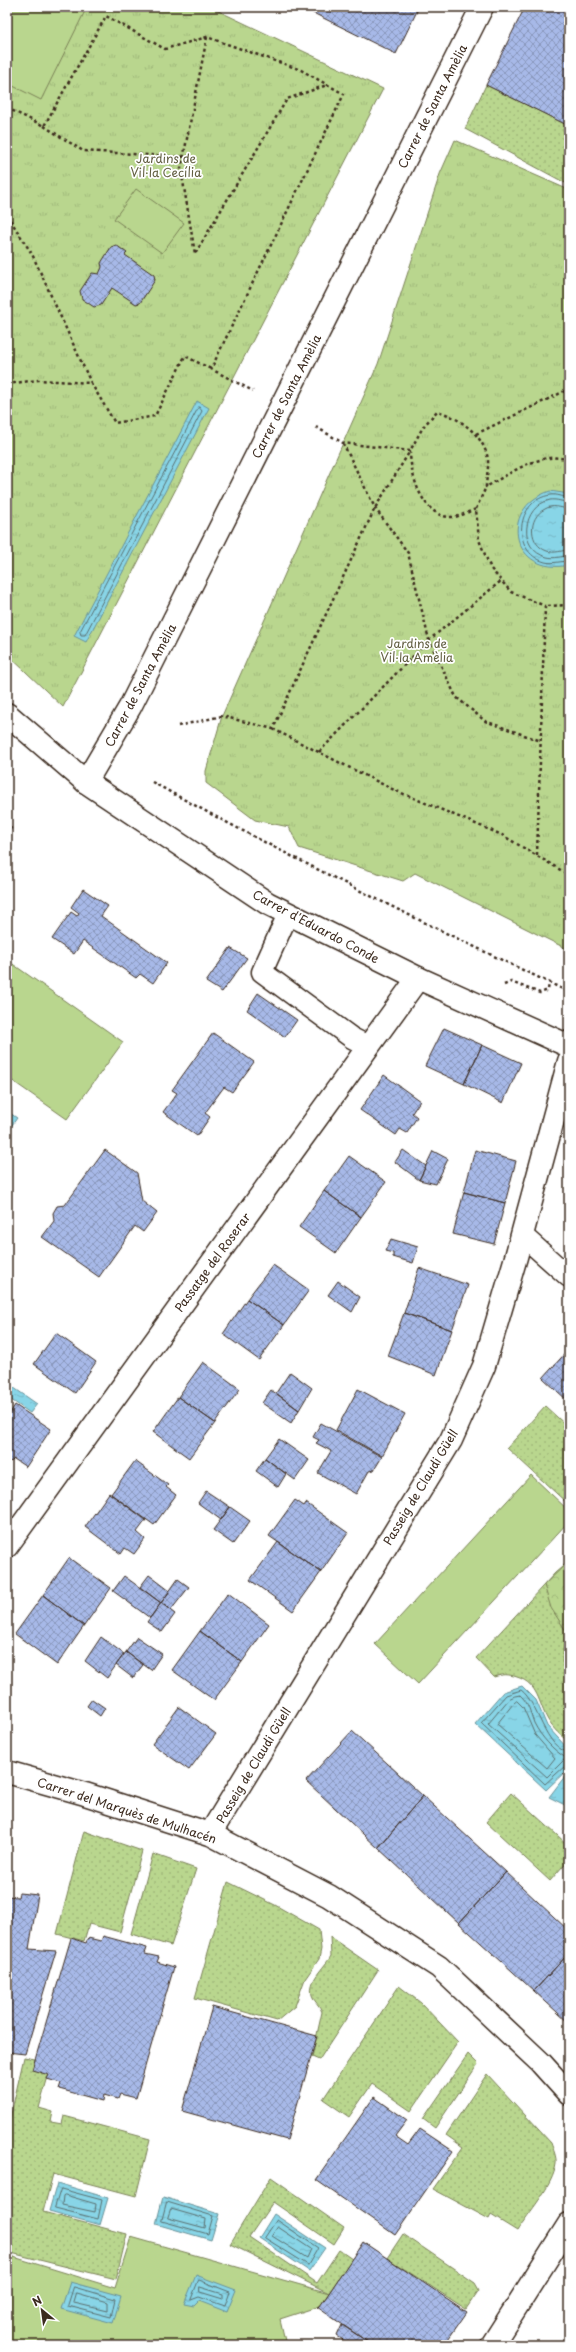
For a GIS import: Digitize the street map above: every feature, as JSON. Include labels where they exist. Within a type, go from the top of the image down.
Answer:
[{"type":"street","name":"Carrer de Santa Amèlia","points":[[86,782],[130,707],[482,7]]},
{"type":"street","name":"Carrer d'Eduardo Conde","points":[[7,714],[86,782],[267,903],[418,978],[569,1046]]},
{"type":"street","name":"Passatge del Roserar","points":[[7,1546],[418,978]]},
{"type":"street","name":"Passeig de Claudi Güell","points":[[210,1834],[450,1440],[484,1366],[569,1061]]},
{"type":"street","name":"Carrer del Marquès de Mulhacén","points":[[7,1772],[84,1794],[210,1834],[329,1896],[439,1966],[541,2063],[569,2094]]},
{"type":"street","points":[[492,2345],[569,2224]]},
{"type":"lane","points":[[288,914],[262,972],[352,1038],[368,1046]]},
{"type":"lane","points":[[522,1234],[569,1277]]},
{"type":"path","points":[[44,126],[106,16],[165,48],[207,37],[301,70],[344,94],[211,369]]},
{"type":"path","points":[[207,37],[181,169],[195,254],[288,99],[328,85]]},
{"type":"path","points":[[7,108],[44,126],[83,151],[183,157]]},
{"type":"path","points":[[7,214],[32,254],[91,383],[115,423],[155,416],[184,356],[253,391]]},
{"type":"path","points":[[7,384],[38,380],[91,383]]},
{"type":"path","points":[[476,434],[569,389]]},
{"type":"path","points":[[273,729],[375,508],[423,427],[437,411],[454,416],[476,434],[488,456],[486,487],[476,508],[479,540],[491,569],[511,592],[545,606],[569,605]]},
{"type":"path","points":[[316,427],[343,443],[410,451]]},
{"type":"path","points":[[343,443],[375,508],[408,553],[429,640],[456,697],[485,721],[541,741]]},
{"type":"path","points":[[410,451],[410,463],[422,497],[436,514],[453,518],[476,508]]},
{"type":"path","points":[[486,487],[532,462],[561,457],[569,460]]},
{"type":"path","points":[[318,752],[429,640],[501,581]]},
{"type":"path","points":[[537,855],[545,606]]},
{"type":"path","points":[[178,726],[222,716],[273,729],[392,789],[502,835],[569,874]]},
{"type":"path","points":[[152,782],[289,856],[449,936],[569,992]]},
{"type":"path","points":[[504,985],[511,982],[540,994],[548,990],[549,982]]},
{"type":"green space","name":"Jardins de Vil·la Cecília","points":[[7,7],[210,7],[383,89],[63,707],[7,654]]},
{"type":"green space","points":[[7,7],[87,7],[41,100],[7,83]]},
{"type":"green space","points":[[486,85],[569,126],[569,185],[465,129]]},
{"type":"green space","name":"Jardins de Vil·la Amèlia","points":[[455,140],[569,190],[569,950],[415,873],[403,881],[299,848],[289,827],[255,820],[206,783],[206,771],[222,716],[378,364],[440,174]]},
{"type":"green space","points":[[136,189],[184,223],[162,253],[114,219]]},
{"type":"green space","points":[[7,960],[123,1042],[67,1119],[7,1077]]},
{"type":"green space","points":[[545,1406],[569,1428],[569,1505],[507,1448]]},
{"type":"green space","points":[[531,1475],[569,1511],[569,1521],[418,1684],[375,1644]]},
{"type":"green space","points":[[569,1561],[569,1742],[557,1732],[550,1723],[534,1689],[530,1684],[511,1675],[494,1677],[476,1658],[555,1573]]},
{"type":"green space","points":[[569,1561],[569,1677],[562,1662],[566,1631],[551,1608],[544,1585]]},
{"type":"green space","points":[[511,1793],[569,1846],[569,1859],[550,1881],[486,1822]]},
{"type":"green space","points":[[84,1831],[142,1851],[120,1932],[89,1924],[84,1941],[57,1934]]},
{"type":"green space","points":[[153,1854],[196,1869],[171,1946],[131,1934]]},
{"type":"green space","points":[[228,1882],[275,1905],[319,1930],[321,1949],[319,1959],[305,1979],[295,2006],[277,2021],[195,1998]]},
{"type":"green space","points":[[330,1937],[378,1970],[319,2060],[312,2057],[322,2012],[312,1995],[311,1990],[314,1979],[331,1956]]},
{"type":"green space","points":[[399,1986],[421,2003],[458,2042],[411,2111],[372,2084],[349,2117],[323,2099]]},
{"type":"green space","points":[[468,2054],[478,2064],[435,2128],[423,2119]]},
{"type":"green space","points":[[24,2057],[35,2059],[33,2068],[49,2073],[39,2108],[53,2112],[51,2122],[62,2124],[64,2116],[150,2139],[136,2196],[53,2174],[43,2212],[127,2234],[116,2279],[7,2252],[7,2132]]},
{"type":"green space","points":[[487,2074],[551,2143],[555,2153],[556,2164],[546,2190],[517,2231],[491,2215],[489,2219],[433,2189],[463,2147],[446,2135]]},
{"type":"green space","points":[[271,2177],[344,2228],[334,2244],[273,2202],[249,2237],[317,2283],[339,2250],[352,2259],[329,2293],[230,2244]]},
{"type":"green space","points":[[403,2234],[475,2283],[479,2290],[466,2309],[387,2258]]},
{"type":"green space","points":[[131,2237],[329,2293],[320,2306],[280,2319],[286,2345],[7,2345],[7,2255],[115,2288]]},
{"type":"water","points":[[197,401],[209,408],[86,642],[74,636]]},
{"type":"water","points":[[550,491],[569,494],[569,565],[550,566],[535,561],[524,552],[518,539],[518,525],[522,512],[533,500]]},
{"type":"water","points":[[7,1111],[17,1118],[7,1132]]},
{"type":"water","points":[[7,1383],[37,1404],[30,1413],[7,1397]]},
{"type":"water","points":[[522,1686],[536,1700],[547,1726],[569,1750],[569,1768],[546,1790],[475,1724],[503,1692]]},
{"type":"water","points":[[569,1771],[569,1807],[549,1797]]},
{"type":"water","points":[[57,2183],[108,2198],[100,2225],[49,2211]]},
{"type":"water","points":[[163,2197],[219,2214],[211,2240],[156,2224]]},
{"type":"water","points":[[274,2214],[325,2248],[309,2271],[259,2238]]},
{"type":"water","points":[[196,2275],[236,2290],[227,2312],[199,2301],[194,2306],[184,2304]]},
{"type":"water","points":[[70,2282],[121,2296],[113,2323],[61,2309]]},
{"type":"building","points":[[301,7],[419,7],[396,54]]},
{"type":"building","points":[[525,7],[569,7],[569,126],[486,85]]},
{"type":"building","points":[[116,245],[127,253],[125,255],[154,275],[155,280],[140,303],[136,304],[112,288],[101,305],[94,307],[82,299],[80,291],[92,273],[99,274],[102,267],[101,263],[111,247]]},
{"type":"building","points":[[7,825],[12,828],[7,835]]},
{"type":"building","points":[[83,889],[108,906],[101,916],[167,963],[153,983],[140,974],[136,978],[83,941],[74,954],[52,939],[71,912],[77,916],[79,913],[71,907]]},
{"type":"building","points":[[230,948],[247,958],[222,992],[206,982]]},
{"type":"building","points":[[258,993],[297,1020],[285,1037],[247,1010]]},
{"type":"building","points":[[444,1028],[482,1045],[464,1084],[425,1066]]},
{"type":"building","points":[[213,1033],[254,1062],[232,1092],[224,1087],[205,1113],[210,1117],[197,1136],[163,1112],[177,1093],[172,1090]]},
{"type":"building","points":[[482,1045],[521,1063],[503,1103],[464,1084]]},
{"type":"building","points":[[384,1075],[420,1101],[412,1113],[417,1117],[407,1133],[400,1129],[396,1135],[360,1110]]},
{"type":"building","points":[[105,1150],[137,1173],[142,1201],[157,1213],[143,1232],[135,1226],[99,1277],[42,1237],[54,1221],[53,1213],[57,1206],[65,1205]]},
{"type":"building","points":[[403,1150],[426,1166],[419,1180],[395,1162]]},
{"type":"building","points":[[475,1150],[516,1161],[505,1203],[464,1192]]},
{"type":"building","points":[[433,1151],[448,1159],[436,1184],[419,1180]]},
{"type":"building","points":[[349,1156],[386,1182],[361,1217],[324,1191]]},
{"type":"building","points":[[569,1160],[569,1169],[565,1165]]},
{"type":"building","points":[[324,1191],[361,1217],[336,1253],[299,1227]]},
{"type":"building","points":[[464,1192],[505,1203],[494,1244],[453,1234]]},
{"type":"building","points":[[391,1239],[418,1247],[413,1263],[393,1257],[393,1253],[385,1251]]},
{"type":"building","points":[[273,1265],[309,1290],[284,1325],[247,1299]]},
{"type":"building","points":[[419,1268],[468,1285],[452,1330],[404,1313]]},
{"type":"building","points":[[338,1281],[360,1297],[352,1312],[328,1295]]},
{"type":"building","points":[[247,1299],[284,1325],[259,1360],[223,1334]]},
{"type":"building","points":[[404,1313],[452,1330],[436,1375],[388,1356]]},
{"type":"building","points":[[56,1333],[96,1362],[75,1393],[34,1364]]},
{"type":"building","points":[[569,1349],[569,1402],[543,1378]]},
{"type":"building","points":[[203,1362],[240,1389],[215,1423],[178,1397]]},
{"type":"building","points":[[290,1372],[312,1388],[299,1410],[276,1393]]},
{"type":"building","points":[[358,1389],[405,1414],[382,1456],[336,1430]]},
{"type":"building","points":[[271,1390],[299,1410],[291,1423],[262,1403]]},
{"type":"building","points":[[178,1397],[215,1423],[189,1458],[153,1432]]},
{"type":"building","points":[[15,1405],[51,1429],[26,1467],[14,1459],[11,1462],[7,1459],[7,1418]]},
{"type":"building","points":[[321,1423],[382,1457],[374,1470],[369,1471],[356,1494],[318,1473],[331,1451],[316,1443],[319,1440],[313,1437]]},
{"type":"building","points":[[279,1439],[309,1460],[295,1480],[265,1458]]},
{"type":"building","points":[[265,1458],[286,1474],[278,1487],[256,1471]]},
{"type":"building","points":[[135,1461],[168,1485],[166,1487],[176,1495],[154,1525],[111,1494]]},
{"type":"building","points":[[206,1491],[230,1507],[221,1520],[198,1503]]},
{"type":"building","points":[[109,1493],[146,1520],[137,1532],[145,1539],[134,1554],[125,1548],[121,1554],[85,1527]]},
{"type":"building","points":[[295,1500],[304,1506],[306,1503],[348,1533],[321,1572],[269,1536]]},
{"type":"building","points":[[230,1507],[250,1521],[233,1544],[213,1530]]},
{"type":"building","points":[[278,1542],[321,1572],[293,1611],[250,1580]]},
{"type":"building","points":[[69,1558],[111,1588],[84,1626],[43,1595]]},
{"type":"building","points":[[149,1575],[170,1591],[161,1603],[140,1587]]},
{"type":"building","points":[[124,1576],[161,1603],[150,1618],[113,1591]]},
{"type":"building","points":[[178,1579],[189,1587],[171,1610],[161,1603]]},
{"type":"building","points":[[228,1593],[269,1624],[242,1662],[200,1631]]},
{"type":"building","points":[[43,1595],[84,1626],[57,1665],[15,1634]]},
{"type":"building","points":[[161,1603],[175,1614],[162,1632],[147,1622]]},
{"type":"building","points":[[200,1631],[242,1662],[214,1700],[172,1670]]},
{"type":"building","points":[[101,1637],[124,1654],[107,1678],[85,1661]]},
{"type":"building","points":[[137,1637],[162,1654],[151,1670],[126,1652]]},
{"type":"building","points":[[126,1652],[143,1665],[133,1678],[116,1665]]},
{"type":"building","points":[[92,1699],[105,1708],[100,1716],[87,1706]]},
{"type":"building","points":[[179,1707],[216,1734],[189,1770],[152,1744]]},
{"type":"building","points":[[352,1731],[423,1796],[378,1848],[306,1781]]},
{"type":"building","points":[[423,1796],[506,1872],[459,1923],[378,1848]]},
{"type":"building","points":[[506,1872],[569,1931],[569,1953],[534,1991],[459,1923]]},
{"type":"building","points":[[19,1893],[38,1895],[29,1949],[56,1951],[25,2054],[7,2052],[7,1896],[18,1897]]},
{"type":"building","points":[[103,1936],[147,1948],[145,1954],[159,1957],[157,1962],[174,1967],[136,2098],[120,2094],[118,2099],[104,2095],[103,2101],[59,2089],[61,2083],[47,2079],[49,2075],[32,2070],[71,1938],[86,1943],[88,1938],[101,1941]]},
{"type":"building","points":[[569,1953],[569,2023],[534,1991]]},
{"type":"building","points":[[212,2007],[317,2036],[287,2140],[182,2111]]},
{"type":"building","points":[[374,2097],[407,2120],[395,2136],[408,2145],[420,2129],[453,2151],[395,2235],[316,2180]]},
{"type":"building","points":[[363,2242],[467,2312],[444,2345],[372,2345],[317,2307],[320,2306]]},
{"type":"building","points":[[342,2325],[371,2345],[351,2345],[337,2336]]}]
